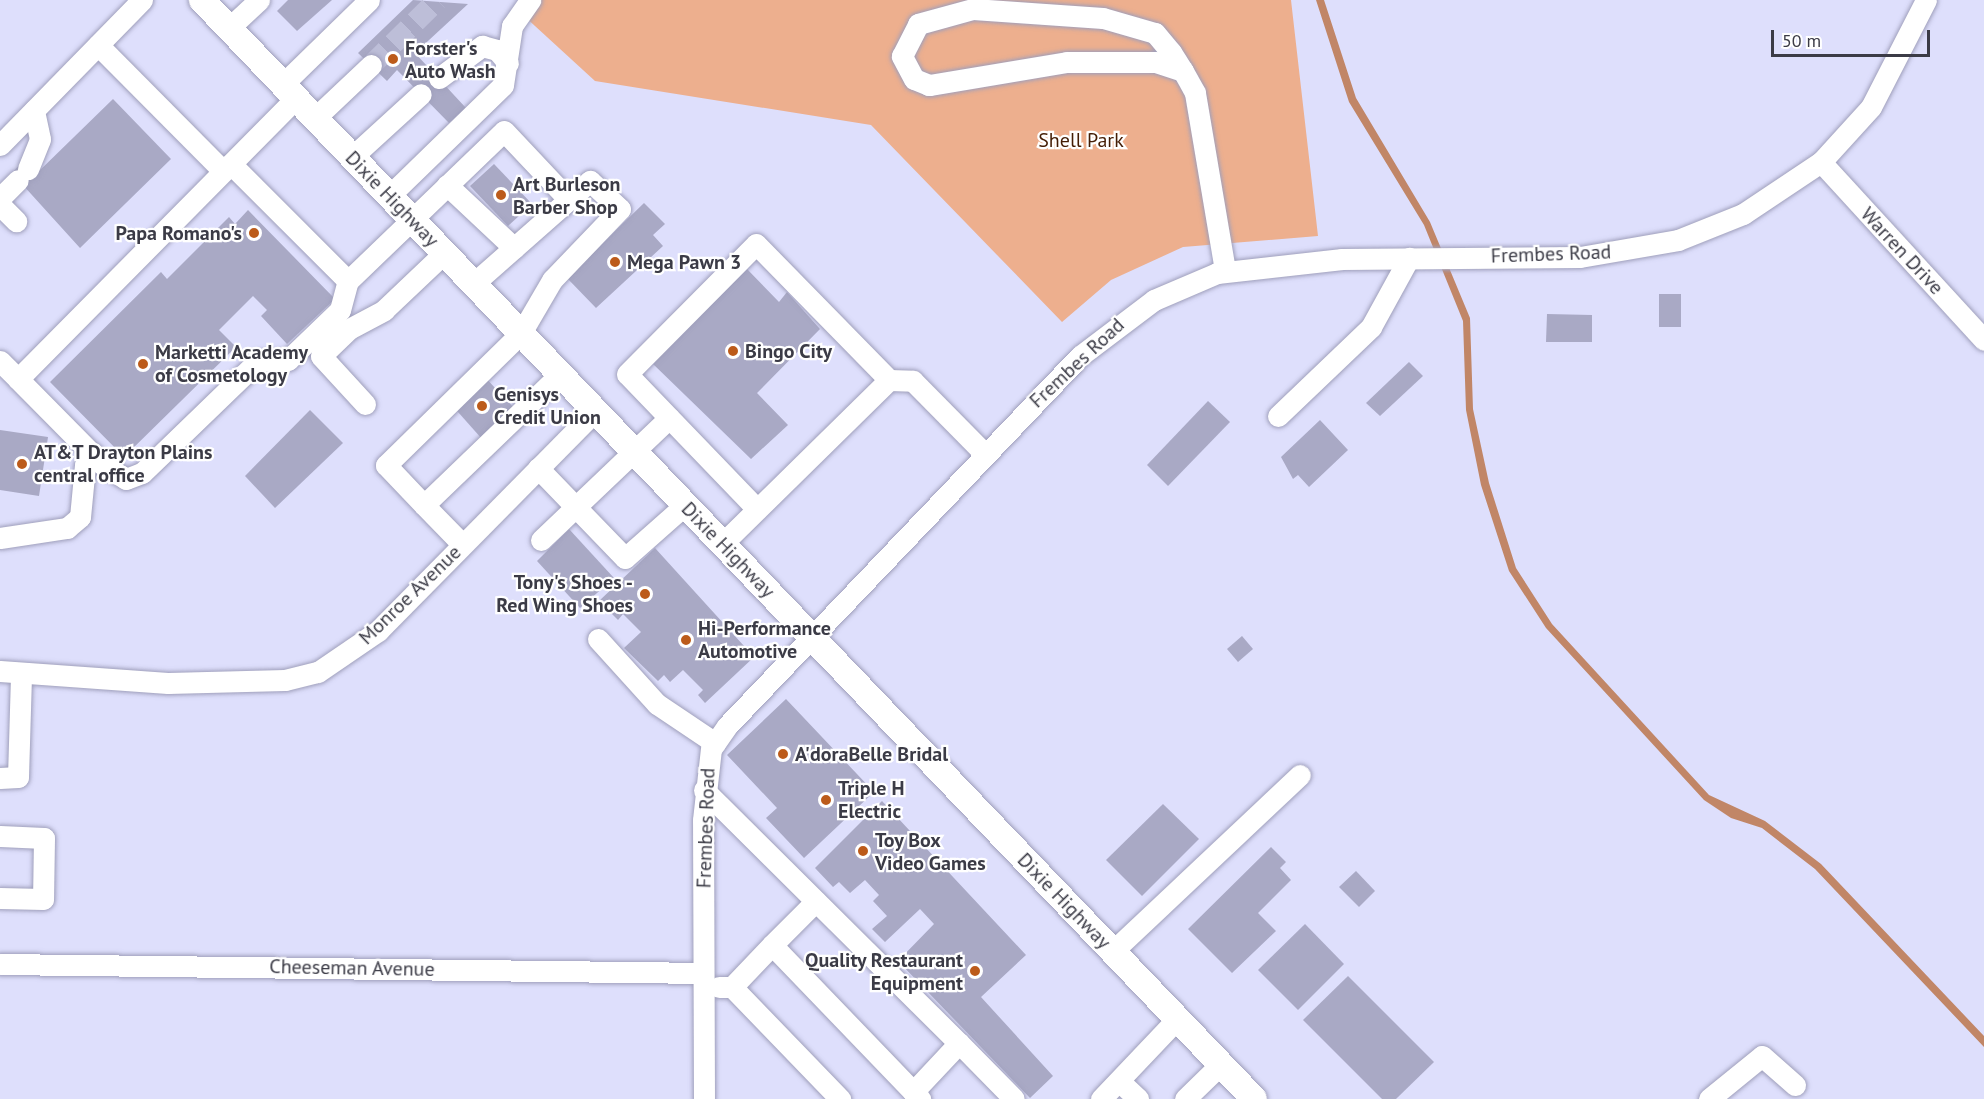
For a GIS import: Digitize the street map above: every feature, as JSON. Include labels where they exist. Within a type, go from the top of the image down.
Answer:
[{"type":"main road","name":"Dixie Highway","points":[[202,0],[1254,1099]]},
{"type":"street","points":[[0,145],[142,0]]},
{"type":"street","points":[[229,28],[257,2],[275,0]]},
{"type":"street","points":[[18,379],[227,167],[289,91],[369,0]]},
{"type":"street","points":[[389,196],[503,85],[512,26],[530,0]]},
{"type":"street","name":"Frembes Road","points":[[704,1099],[704,790],[715,742],[985,454],[1123,319],[1188,283],[1225,271],[1408,258],[1580,257],[1678,240],[1743,213],[1821,162],[1871,107],[1926,0]]},
{"type":"street","points":[[1183,71],[1156,62],[1066,62],[929,85],[914,79],[902,56],[918,24],[948,12],[1034,9],[1137,24],[1155,33],[1183,71],[1195,93],[1225,271]]},
{"type":"street","points":[[98,45],[348,281]]},
{"type":"street","points":[[439,78],[482,45],[497,50],[508,63]]},
{"type":"street","points":[[315,118],[371,65]]},
{"type":"street","points":[[352,157],[421,94]]},
{"type":"street","points":[[0,198],[23,174],[40,139],[33,111]]},
{"type":"street","points":[[0,361],[93,454],[126,479],[142,473],[258,361],[288,360],[340,310],[348,281],[504,131],[569,200]]},
{"type":"street","name":"Warren Drive","points":[[1821,162],[1984,340]]},
{"type":"street","points":[[462,544],[386,465],[521,333],[552,280],[620,209],[590,181],[473,284]]},
{"type":"street","points":[[447,185],[514,248]]},
{"type":"street","points":[[0,205],[16,220]]},
{"type":"street","points":[[757,509],[627,374],[756,243],[889,380],[913,381],[985,454]]},
{"type":"street","points":[[365,404],[321,356],[349,329],[384,310],[444,253]]},
{"type":"street","points":[[1278,416],[1371,327],[1408,258]]},
{"type":"street","points":[[424,505],[560,374]]},
{"type":"street","points":[[722,544],[889,380]]},
{"type":"street","name":"Monroe Avenue","points":[[10,672],[180,683],[285,680],[318,672],[378,631],[595,411]]},
{"type":"street","points":[[541,540],[669,418]]},
{"type":"street","points":[[0,538],[67,528],[80,518],[85,465],[93,454]]},
{"type":"street","points":[[538,468],[625,558],[685,505]]},
{"type":"street","points":[[597,639],[657,704],[715,742]]},
{"type":"street","points":[[0,778],[18,777],[10,672]]},
{"type":"street","points":[[1112,952],[1300,775]]},
{"type":"street","points":[[704,790],[1014,1099]]},
{"type":"street","points":[[0,836],[44,838],[43,899],[0,898]]},
{"type":"street","points":[[816,901],[732,987],[840,1099]]},
{"type":"street","points":[[772,945],[916,1095],[959,1043]]},
{"type":"street","name":"Cheeseman Avenue","points":[[0,964],[704,980],[732,987]]},
{"type":"street","points":[[1101,1099],[1177,1019]]},
{"type":"street","points":[[1709,1099],[1762,1056],[1795,1085]]},
{"type":"street","points":[[1185,1099],[1221,1064]]},
{"type":"street","points":[[1119,1081],[1138,1099]]},
{"type":"green space","name":"Shell Park","points":[[537,0],[1291,0],[1318,236],[1183,247],[1111,280],[1062,322],[871,125],[595,81],[523,15]]},
{"type":"shaded area","points":[[1316,0],[1324,0],[1356,98],[1430,222],[1470,318],[1473,409],[1489,483],[1516,568],[1552,624],[1709,795],[1765,821],[1821,864],[1984,1036],[1984,1047],[1815,869],[1762,828],[1731,818],[1704,800],[1546,628],[1509,571],[1481,485],[1466,410],[1463,321],[1424,225],[1349,102]]},
{"type":"building","points":[[288,0],[332,0],[297,31],[277,11]]},
{"type":"building","name":"Forster's Auto Wash","points":[[413,0],[468,4],[415,53],[466,108],[449,123],[397,70],[387,81],[358,53]]},
{"type":"building","points":[[113,99],[171,159],[80,248],[12,173],[22,162],[35,175]]},
{"type":"building","name":"Art Burleson Barber Shop","points":[[494,164],[532,204],[508,226],[470,186]]},
{"type":"building","name":"Mega Pawn 3","points":[[644,203],[665,224],[653,235],[663,246],[596,308],[567,278]]},
{"type":"building","points":[[248,210],[335,299],[287,344],[261,316],[267,310],[253,296],[219,330],[236,347],[124,457],[50,382],[161,272],[167,279],[229,217],[235,224]]},
{"type":"building","name":"Bingo City","points":[[747,269],[779,302],[787,292],[820,329],[757,393],[788,425],[751,459],[653,364]]},
{"type":"building","points":[[1659,294],[1681,294],[1681,327],[1659,327]]},
{"type":"building","points":[[1547,314],[1592,315],[1592,342],[1546,342]]},
{"type":"building","points":[[1409,362],[1423,376],[1380,416],[1366,403]]},
{"type":"building","name":"Genisys Credit Union","points":[[481,373],[515,409],[482,439],[450,403]]},
{"type":"building","points":[[1208,401],[1230,422],[1168,486],[1147,465]]},
{"type":"building","points":[[310,410],[343,443],[275,508],[245,476]]},
{"type":"building","points":[[1320,420],[1348,450],[1309,487],[1298,475],[1293,479],[1281,457]]},
{"type":"building","name":"AT&T Drayton Plains central office","points":[[0,430],[48,437],[39,496],[0,490]]},
{"type":"building","points":[[569,529],[614,578],[580,608],[537,561]]},
{"type":"building","name":"Hi-Performance Automotive","points":[[655,548],[754,657],[705,703],[698,695],[703,690],[683,670],[670,682],[664,675],[658,681],[624,648],[641,632],[623,614],[618,620],[599,601]]},
{"type":"building","points":[[1242,636],[1253,649],[1238,662],[1227,649]]},
{"type":"building","points":[[786,699],[874,792],[804,858],[766,818],[777,808],[727,755]]},
{"type":"building","points":[[882,801],[1026,955],[981,997],[1053,1076],[1030,1098],[898,961],[934,924],[920,909],[885,942],[872,929],[887,916],[873,901],[879,895],[865,880],[850,893],[839,882],[833,887],[815,868]]},
{"type":"building","points":[[1163,804],[1199,839],[1142,896],[1106,860]]},
{"type":"building","points":[[1271,847],[1286,862],[1280,868],[1291,880],[1258,913],[1276,931],[1232,973],[1188,929]]},
{"type":"building","points":[[1356,871],[1375,891],[1359,907],[1339,887]]},
{"type":"building","points":[[1305,924],[1344,964],[1298,1010],[1258,970]]},
{"type":"building","points":[[1348,976],[1434,1062],[1396,1099],[1382,1099],[1303,1020]]},
{"type":"tunnel","points":[[371,65],[437,0]]},
{"type":"place","name":"Forster's Auto Wash","points":[[393,59]]},
{"type":"place","name":"Art Burleson Barber Shop","points":[[501,195]]},
{"type":"place","name":"Papa Romano's","points":[[254,233]]},
{"type":"place","name":"Mega Pawn 3","points":[[615,262]]},
{"type":"place","name":"Bingo City","points":[[733,351]]},
{"type":"place","name":"Marketti Academy of Cosmetology","points":[[143,364]]},
{"type":"place","name":"Genisys Credit Union","points":[[482,406]]},
{"type":"place","name":"AT&T Drayton Plains central office","points":[[22,464]]},
{"type":"place","name":"Tony's Shoes - Red Wing Shoes","points":[[645,594]]},
{"type":"place","name":"Hi-Performance Automotive","points":[[686,640]]},
{"type":"place","name":"A'doraBelle Bridal","points":[[783,754]]},
{"type":"place","name":"Triple H Electric","points":[[826,800]]},
{"type":"place","name":"Toy Box Video Games","points":[[863,851]]},
{"type":"place","name":"Quality Restaurant Equipment","points":[[975,971]]}]
